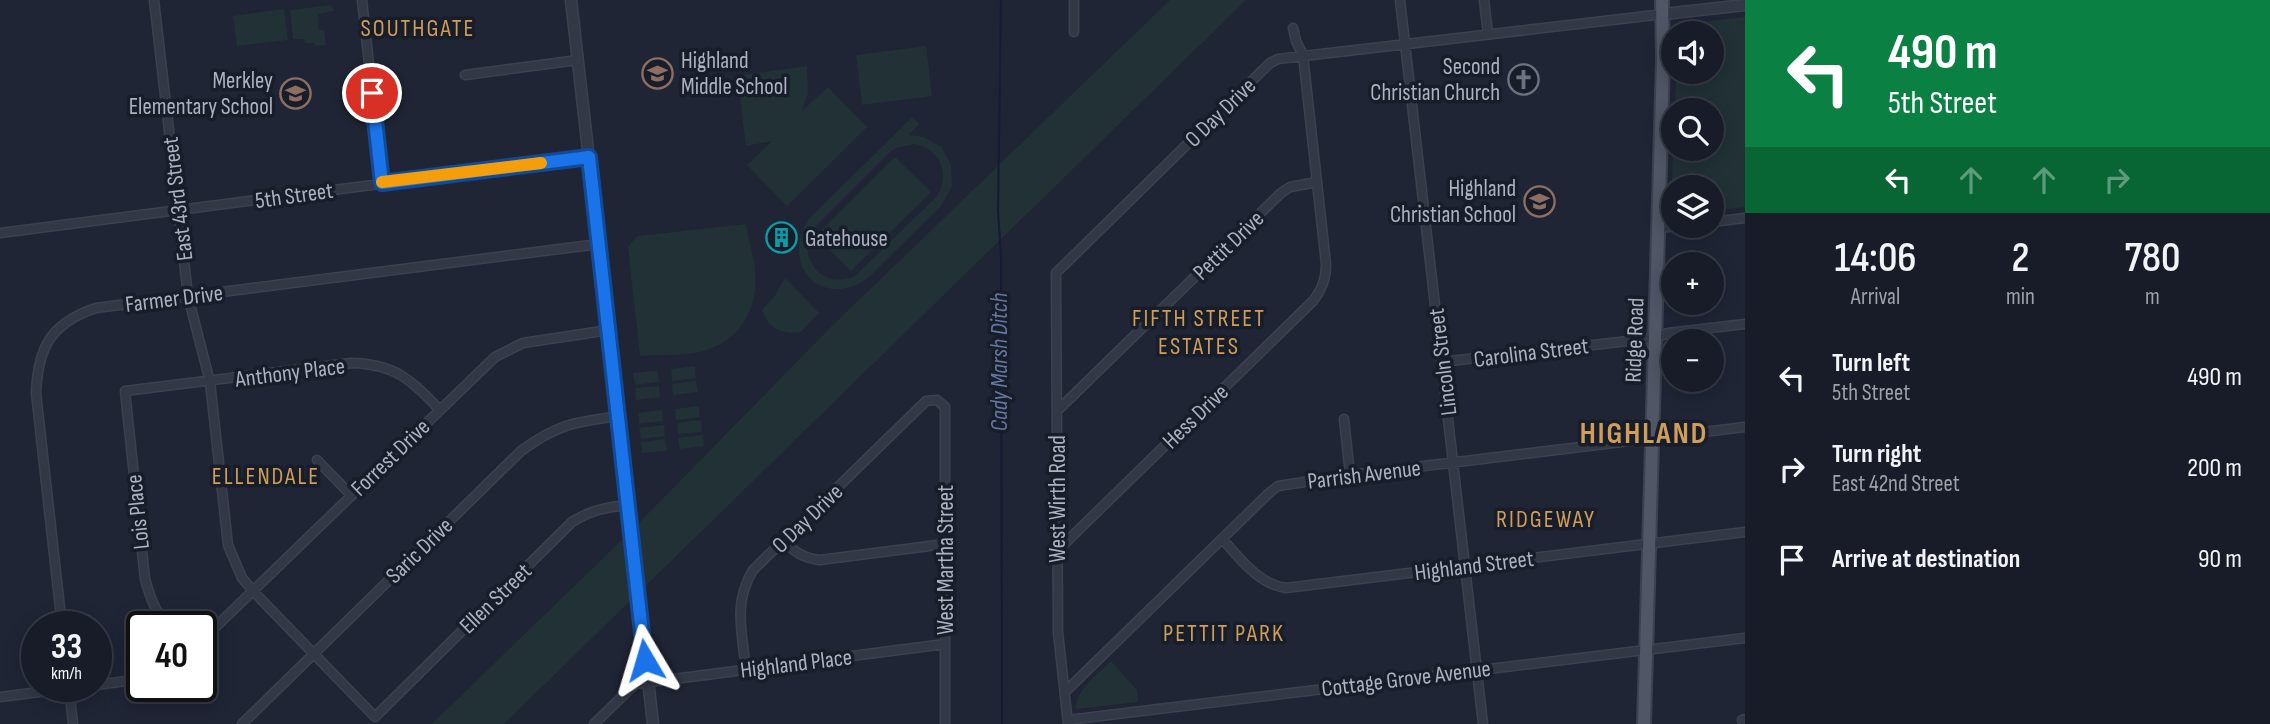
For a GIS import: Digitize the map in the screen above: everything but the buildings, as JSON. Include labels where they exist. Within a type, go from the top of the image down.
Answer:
[{"type":"main road","name":"Ridge Road","points":[[1644,724],[1664,14],[1662,0]]},
{"type":"street","name":"East 43rd Street","points":[[154,0],[188,296],[210,382],[228,545],[242,578],[253,591],[374,717]]},
{"type":"street","points":[[362,0],[382,183]]},
{"type":"street","points":[[571,0],[653,724]]},
{"type":"street","points":[[1074,0],[1074,32]]},
{"type":"street","name":"Lincoln Street","points":[[1400,0],[1483,724]]},
{"type":"street","points":[[1484,0],[1488,34]]},
{"type":"street","points":[[1664,14],[1693,6],[1745,5]]},
{"type":"street","name":"O Day Drive","points":[[1056,273],[1270,63],[1278,59],[1664,14]]},
{"type":"street","name":"Hess Drive","points":[[1058,550],[1303,311],[1321,290],[1326,277],[1326,264],[1303,55],[1293,28]]},
{"type":"street","points":[[465,75],[578,60]]},
{"type":"street","name":"5th Street","points":[[0,233],[589,157]]},
{"type":"street","name":"Pettit Drive","points":[[1057,411],[1281,193],[1290,187],[1317,181]]},
{"type":"street","points":[[1724,221],[1745,218]]},
{"type":"street","name":"Farmer Drive","points":[[60,611],[36,393],[37,368],[45,345],[58,327],[78,314],[96,308],[599,244]]},
{"type":"street","name":"West Wirth Road","points":[[1056,273],[1058,632],[1068,722]]},
{"type":"street","name":"Carolina Street","points":[[1441,362],[1655,338],[1668,333],[1745,324]]},
{"type":"street","name":"Forrest Drive","points":[[217,625],[477,372],[506,349],[540,339],[609,330]]},
{"type":"street","name":"Anthony Place","points":[[125,391],[351,363],[373,363],[392,369],[410,380],[439,409]]},
{"type":"street","name":"Lois Place","points":[[125,391],[145,579],[151,601],[158,611]]},
{"type":"street","name":"O Day Drive","points":[[746,670],[741,597],[754,570],[926,401],[937,400]]},
{"type":"street","name":"West Martha Street","points":[[937,400],[945,407],[945,724]]},
{"type":"street","name":"Saric Drive","points":[[242,724],[521,451],[556,428],[618,416]]},
{"type":"street","points":[[1344,419],[1350,475]]},
{"type":"street","name":"Parrish Avenue","points":[[1065,692],[1278,486],[1745,427]]},
{"type":"street","points":[[317,460],[351,495]]},
{"type":"street","name":"Ellen Street","points":[[374,717],[572,522],[599,508],[629,505]]},
{"type":"street","name":"Highland Street","points":[[1222,539],[1263,581],[1286,588],[1745,532]]},
{"type":"street","points":[[783,541],[795,553],[820,560],[945,544]]},
{"type":"street","name":"Cottage Grove Avenue","points":[[1068,722],[1476,669],[1745,638]]},
{"type":"street","name":"Highland Place","points":[[648,682],[945,645]]},
{"type":"street","points":[[594,724],[635,684],[648,682]]},
{"type":"street","points":[[0,697],[21,694]]},
{"type":"street","points":[[71,702],[74,724]]},
{"type":"shaded area","points":[[1170,0],[1246,0],[504,724],[432,724],[631,531],[832,326]]},
{"type":"shaded area","points":[[331,5],[334,11],[318,14],[319,30],[324,30],[326,45],[315,46],[314,43],[305,43],[304,39],[293,39],[290,10]]},
{"type":"shaded area","points":[[284,9],[288,40],[237,46],[233,16]]},
{"type":"shaded area","points":[[1745,17],[1745,207],[1724,210],[1724,175],[1672,175],[1673,161],[1724,161],[1724,98],[1675,98],[1676,84],[1724,84],[1724,21],[1710,21]]},
{"type":"shaded area","points":[[926,46],[932,96],[862,105],[856,55]]},
{"type":"shaded area","points":[[807,66],[808,93],[802,111],[828,87],[867,127],[787,206],[747,165],[772,141],[746,146],[738,80],[742,75]]},
{"type":"shaded area","points":[[912,117],[919,124],[909,135],[924,137],[941,147],[951,164],[952,186],[941,206],[868,278],[851,287],[835,289],[821,286],[810,278],[802,267],[799,252],[801,236],[809,219]],"holes":[[[914,144],[931,151],[941,164],[943,180],[936,197],[855,276],[834,279],[817,270],[808,254],[810,232],[889,153],[896,148]]]},
{"type":"shaded area","points":[[895,157],[931,192],[851,271],[816,236]]},
{"type":"shaded area","points":[[746,224],[755,286],[749,314],[742,325],[722,343],[709,349],[687,354],[640,356],[628,247],[637,236]]},
{"type":"shaded area","points":[[785,278],[819,313],[801,332],[777,329],[768,322],[762,310],[774,297]]},
{"type":"shaded area","points":[[695,366],[696,378],[672,381],[671,369]]},
{"type":"shaded area","points":[[657,371],[659,382],[635,385],[633,373]]},
{"type":"shaded area","points":[[696,381],[698,392],[673,395],[672,384]]},
{"type":"shaded area","points":[[659,386],[660,397],[636,400],[635,388]]},
{"type":"shaded area","points":[[699,406],[700,417],[676,420],[675,409]]},
{"type":"shaded area","points":[[662,410],[663,421],[639,424],[638,413]]},
{"type":"shaded area","points":[[701,420],[702,432],[678,434],[677,423]]},
{"type":"shaded area","points":[[664,425],[665,436],[641,439],[639,428]]},
{"type":"shaded area","points":[[703,435],[704,446],[680,449],[678,438]]},
{"type":"shaded area","points":[[665,439],[667,451],[642,453],[641,442]]},
{"type":"shaded area","name":"PETTIT PARK","points":[[1111,661],[1137,690],[1138,702],[1076,709],[1083,689]]},
{"type":"waterway","name":"Cady Marsh Ditch","points":[[1001,0],[998,211],[1001,256],[1002,724]]},
{"type":"slow traffic","points":[[382,182],[541,163]]},
{"type":"place","name":"Highland Middle School","points":[[658,73]]},
{"type":"place","name":"Second Christian Church","points":[[1523,79]]},
{"type":"place","name":"Merkley Elementary School","points":[[296,93]]},
{"type":"place","name":"Highland Christian School","points":[[1539,201]]},
{"type":"place","name":"Gatehouse","points":[[782,238]]},
{"type":"district","name":"SOUTHGATE","points":[[418,28]]},
{"type":"district","name":"FIFTH STREET ESTATES","points":[[1199,332]]},
{"type":"district","name":"HIGHLAND","points":[[1644,433]]},
{"type":"district","name":"ELLENDALE","points":[[266,476]]},
{"type":"district","name":"RIDGEWAY","points":[[1546,519]]},
{"type":"district","name":"PETTIT PARK","points":[[1224,633]]},
{"type":"route","points":[[372,93],[382,183],[589,157],[645,660]]}]
